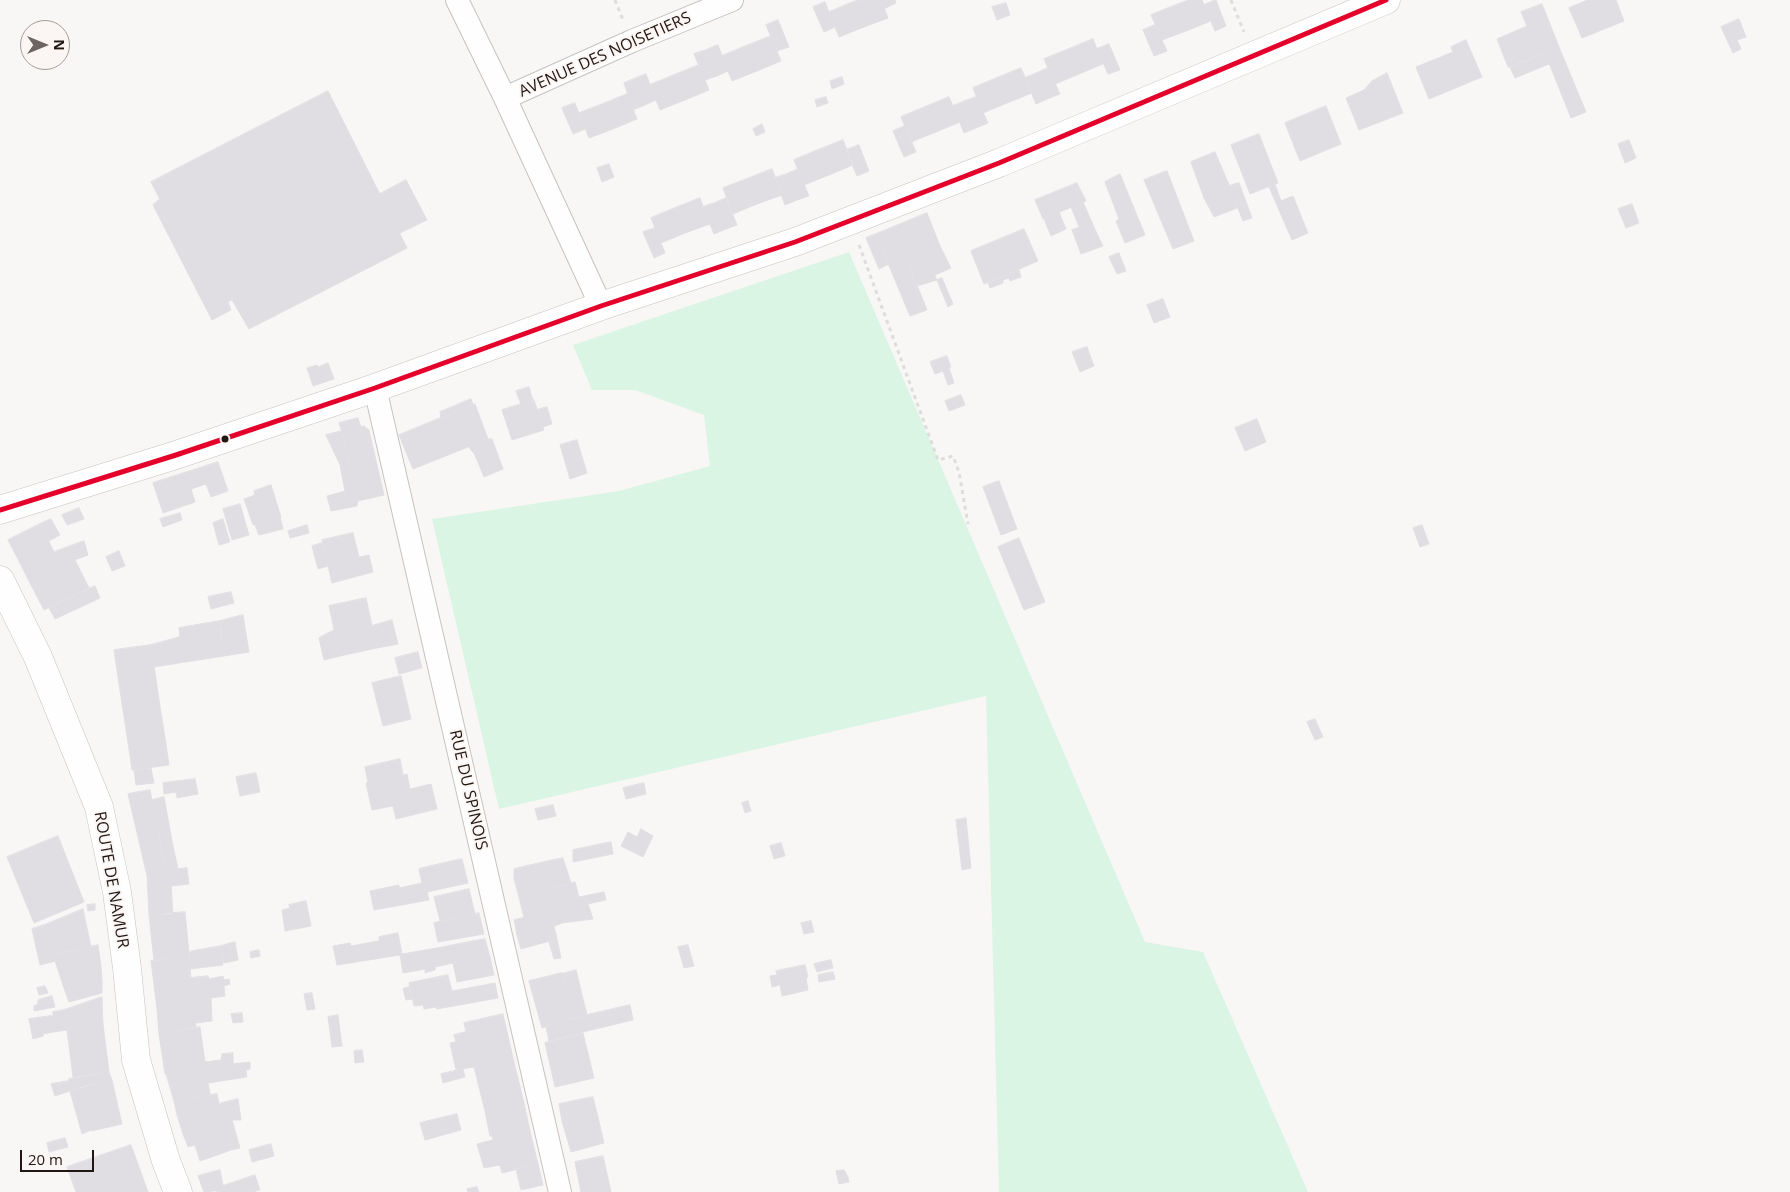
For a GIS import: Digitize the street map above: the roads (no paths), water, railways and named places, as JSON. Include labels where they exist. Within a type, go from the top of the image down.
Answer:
[{"type":"street","name":"AVENUE DES NOISETIERS","points":[[457,0],[505,98],[601,306]]},
{"type":"street","name":"AVENUE DES NOISETIERS","points":[[505,98],[632,41],[732,0]]},
{"type":"street","points":[[0,510],[176,455],[375,388],[601,306],[795,242],[999,163],[1386,0]]},
{"type":"street","name":"RUE DU SPINOIS","points":[[375,388],[560,1192]]},
{"type":"street","name":"ROUTE DE NAMUR","points":[[0,580],[38,657],[99,807],[116,892],[127,968],[136,1060],[166,1161],[178,1192]]}]
